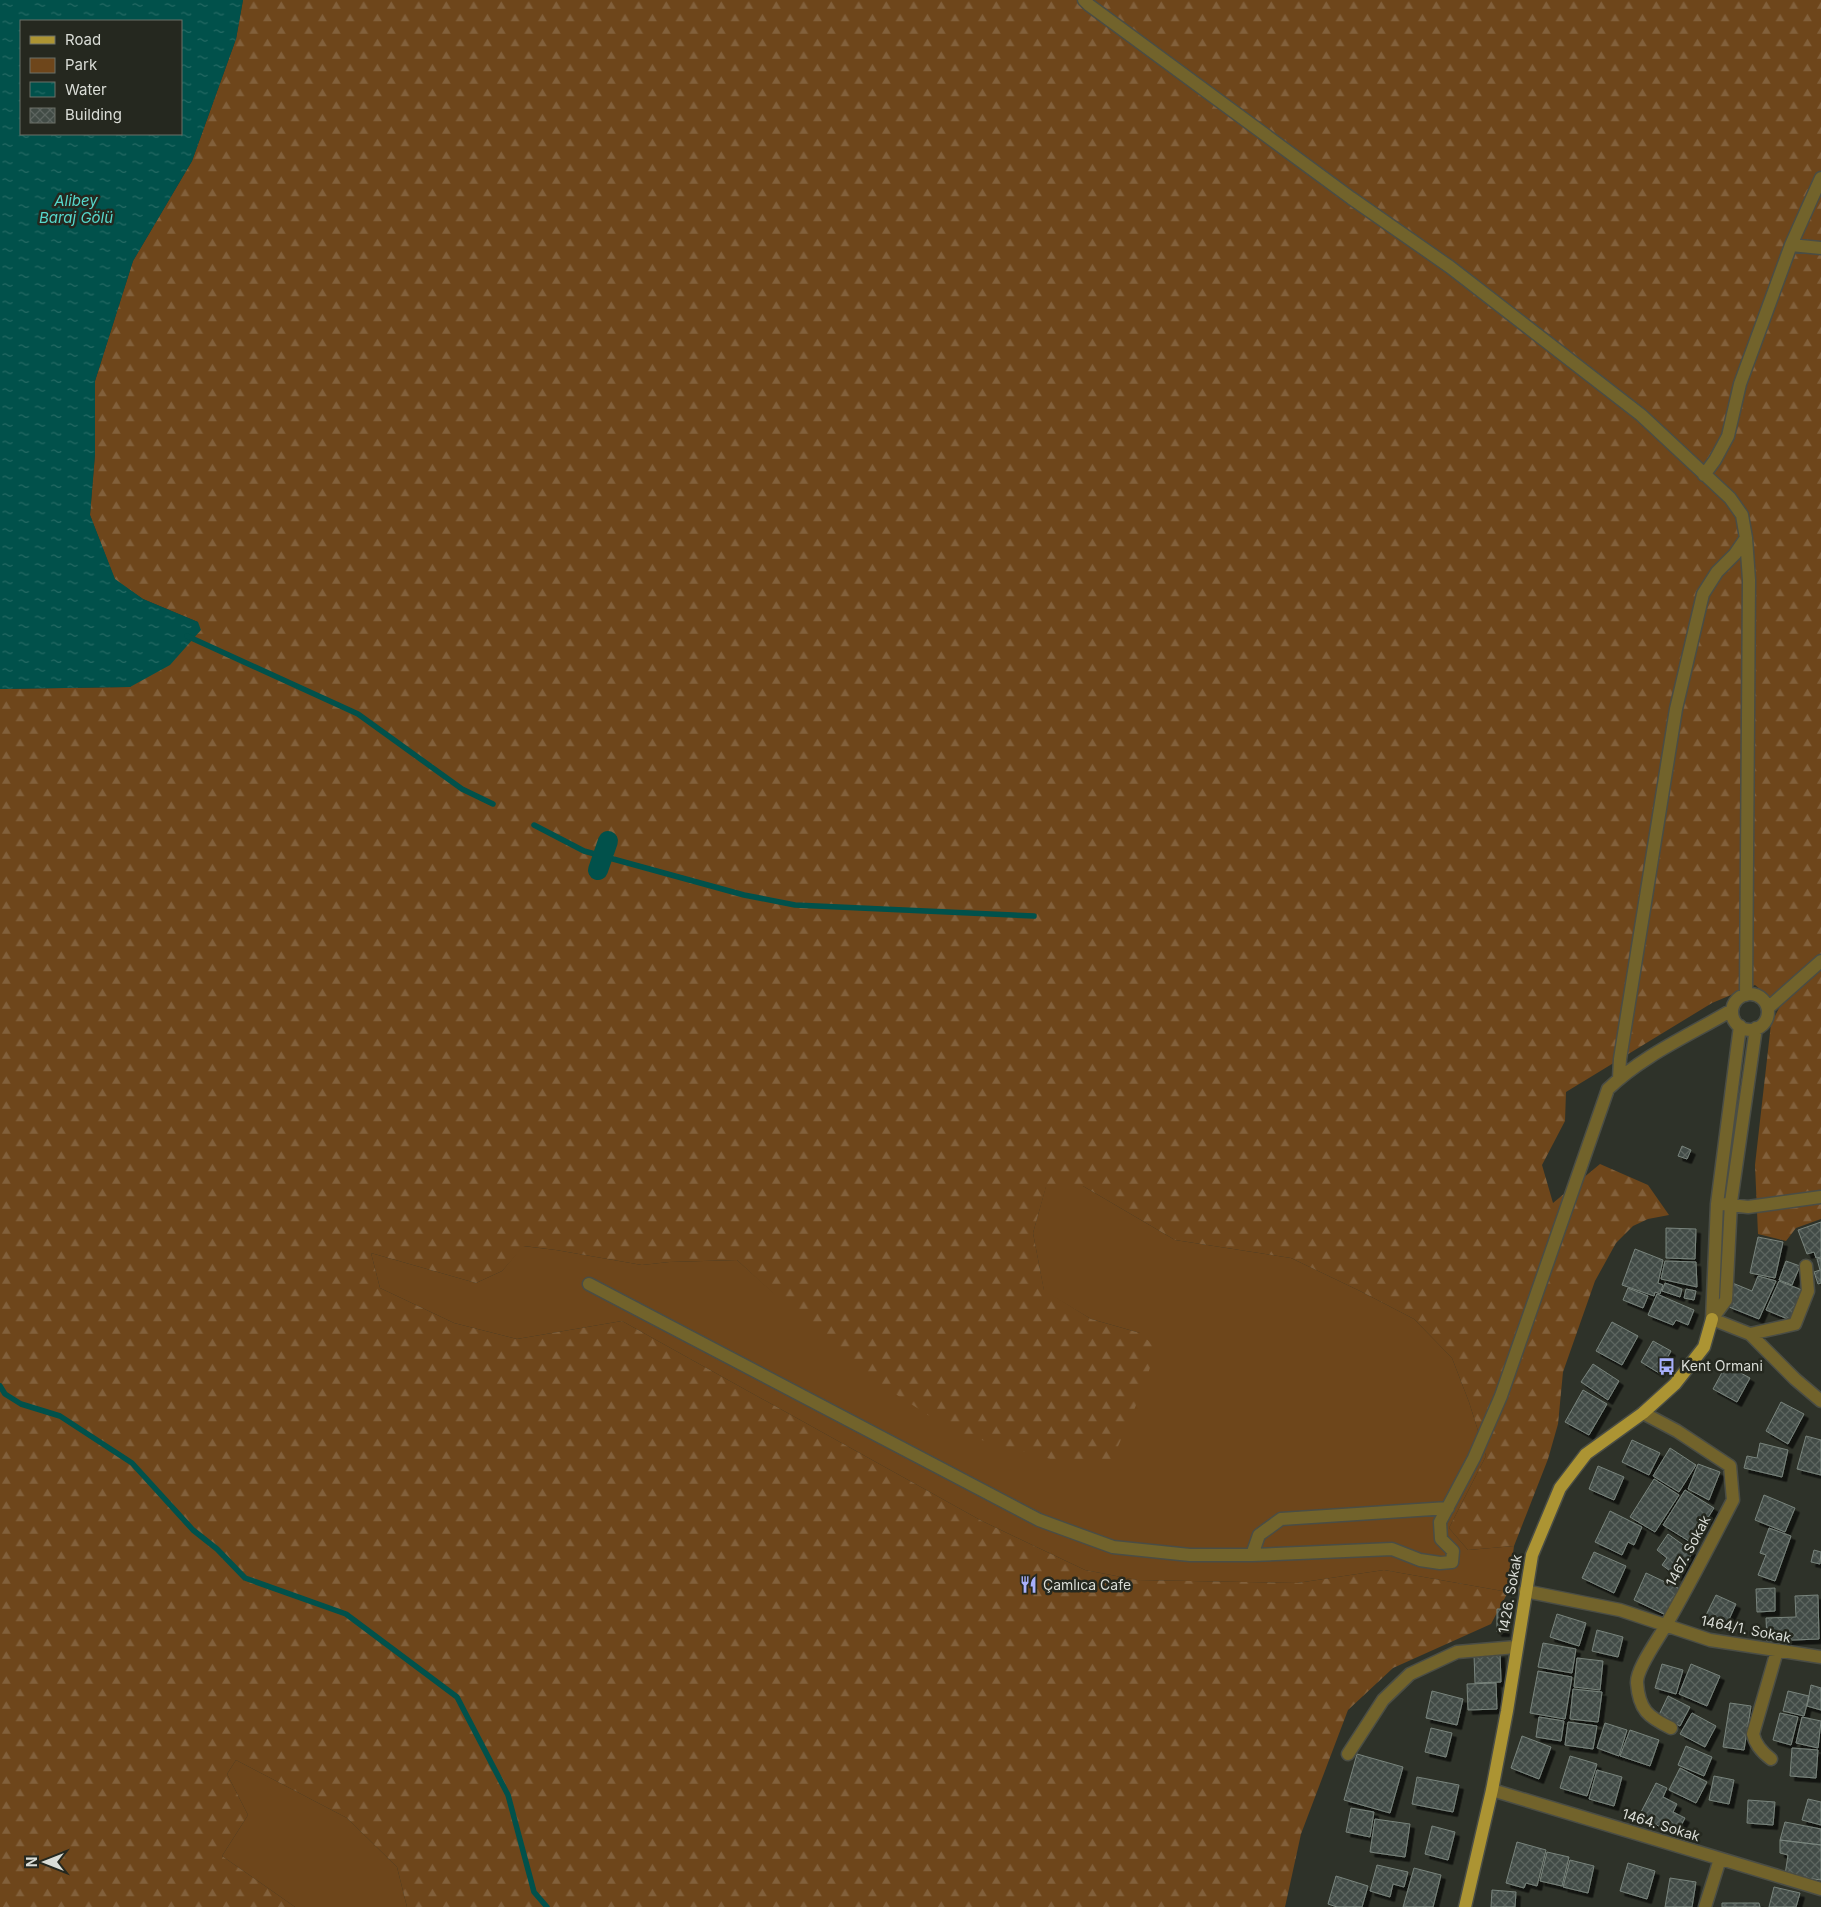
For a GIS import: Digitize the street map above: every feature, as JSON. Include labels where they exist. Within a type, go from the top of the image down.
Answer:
[{"type":"main road","name":"1426. Sokak","points":[[1465,1907],[1492,1790],[1507,1711],[1532,1554],[1560,1488],[1586,1454],[1643,1414],[1675,1384],[1704,1348],[1712,1319]]},
{"type":"street","points":[[1084,0],[1351,198],[1450,267],[1641,415],[1730,498],[1742,515],[1746,538],[1749,611],[1746,995]]},
{"type":"street","points":[[1704,475],[1715,460],[1728,436],[1740,384],[1792,244],[1821,178]]},
{"type":"street","points":[[1792,244],[1821,248]]},
{"type":"street","points":[[1619,1078],[1620,1059],[1676,709],[1703,594],[1717,572],[1735,554],[1746,538]]},
{"type":"street","points":[[1732,1010],[1733,1016],[1740,1026],[1751,1030],[1756,1028],[1765,1022],[1768,1008],[1821,961]]},
{"type":"street","points":[[589,1284],[1039,1520],[1113,1547],[1190,1554],[1252,1556],[1392,1549],[1420,1560],[1440,1563],[1452,1562],[1453,1551],[1440,1539],[1440,1522],[1474,1458],[1501,1396],[1608,1089],[1619,1078],[1662,1049],[1732,1010],[1738,999],[1754,994],[1760,997],[1768,1008]]},
{"type":"street","points":[[1712,1319],[1717,1204],[1740,1026]]},
{"type":"street","points":[[1712,1319],[1726,1300],[1731,1206],[1756,1028]]},
{"type":"street","points":[[1717,1204],[1748,1207],[1821,1197]]},
{"type":"street","points":[[1750,1334],[1795,1324],[1808,1291],[1806,1266]]},
{"type":"street","points":[[1712,1319],[1750,1334],[1795,1379],[1821,1401]]},
{"type":"street","name":"1467. Sokak","points":[[1643,1414],[1677,1431],[1730,1466],[1732,1480],[1733,1500],[1666,1625],[1645,1659],[1636,1681],[1643,1710],[1655,1720],[1671,1728]]},
{"type":"street","points":[[1252,1556],[1258,1535],[1281,1519],[1448,1508]]},
{"type":"street","name":"1464/1. Sokak","points":[[1525,1591],[1620,1610],[1710,1640],[1821,1657]]},
{"type":"street","points":[[1348,1754],[1383,1700],[1410,1674],[1457,1652],[1516,1647]]},
{"type":"street","points":[[1771,1759],[1754,1740],[1753,1734],[1777,1651]]},
{"type":"street","name":"1464. Sokak","points":[[1492,1790],[1821,1889]]},
{"type":"street","points":[[1705,1907],[1720,1859]]},
{"type":"green space","points":[[243,0],[1821,0],[1821,1219],[1796,1228],[1786,1241],[1758,1234],[1755,1165],[1771,1024],[1780,1006],[1755,985],[1712,1003],[1566,1092],[1565,1121],[1542,1165],[1553,1203],[1600,1164],[1648,1185],[1669,1215],[1648,1219],[1633,1226],[1616,1243],[1595,1281],[1563,1372],[1558,1424],[1548,1459],[1514,1546],[1468,1550],[1449,1528],[1486,1456],[1469,1402],[1452,1358],[1414,1319],[1291,1258],[1175,1240],[1083,1186],[1046,1187],[1033,1233],[1044,1290],[1091,1319],[1140,1333],[1156,1348],[1144,1387],[1112,1460],[1054,1460],[956,1433],[852,1366],[737,1260],[669,1262],[642,1265],[524,1246],[502,1271],[476,1283],[371,1253],[380,1288],[454,1323],[517,1339],[622,1321],[982,1521],[1085,1570],[1137,1580],[1297,1583],[1384,1570],[1508,1592],[1491,1624],[1393,1668],[1348,1710],[1301,1834],[1285,1907],[407,1907],[397,1867],[347,1818],[236,1760],[227,1774],[248,1815],[222,1856],[295,1907],[0,1907],[0,689],[130,687],[198,622],[143,599],[115,580],[90,515],[95,454],[95,381],[133,261],[192,161],[236,39]]},
{"type":"green space","points":[[1046,1186],[1083,1186],[1175,1240],[1291,1258],[1414,1319],[1452,1358],[1469,1402],[1486,1456],[1449,1528],[1468,1550],[1514,1546],[1508,1592],[1384,1570],[1297,1583],[1137,1580],[1085,1570],[982,1521],[622,1321],[517,1339],[454,1323],[380,1288],[371,1253],[476,1283],[502,1271],[523,1246],[642,1265],[669,1262],[737,1260],[777,1296],[1140,1333],[1091,1319],[1044,1291],[1033,1233]]},
{"type":"green space","points":[[236,1760],[347,1818],[397,1867],[407,1907],[295,1907],[222,1856],[248,1815],[227,1774]]},
{"type":"water","name":"Alibey Baraj Gölü","points":[[0,0],[243,0],[236,39],[192,161],[133,261],[95,381],[95,454],[90,515],[115,579],[143,599],[198,622],[201,630],[170,665],[130,687],[0,689]]},
{"type":"building","points":[[1682,1146],[1691,1150],[1687,1159],[1678,1156]]},
{"type":"building","points":[[1821,1222],[1821,1257],[1816,1258],[1814,1252],[1807,1254],[1798,1230]]},
{"type":"building","points":[[1666,1228],[1696,1229],[1695,1259],[1666,1258]]},
{"type":"building","points":[[1758,1237],[1783,1242],[1775,1278],[1750,1273]]},
{"type":"building","points":[[1635,1249],[1663,1260],[1658,1283],[1663,1285],[1660,1294],[1655,1292],[1654,1296],[1622,1285]]},
{"type":"building","points":[[1821,1258],[1821,1283],[1818,1284],[1814,1272],[1820,1270],[1817,1259]]},
{"type":"building","points":[[1665,1261],[1696,1262],[1697,1287],[1661,1279]]},
{"type":"building","points":[[1786,1261],[1800,1266],[1792,1285],[1779,1280]]},
{"type":"building","points":[[1758,1276],[1776,1281],[1759,1319],[1729,1307],[1730,1282],[1752,1291]]},
{"type":"building","points":[[1779,1281],[1802,1290],[1790,1320],[1766,1310]]},
{"type":"building","points":[[1665,1283],[1682,1289],[1680,1297],[1662,1291]]},
{"type":"building","points":[[1628,1288],[1648,1296],[1643,1308],[1623,1300]]},
{"type":"building","points":[[1686,1289],[1696,1291],[1694,1300],[1684,1298]]},
{"type":"building","points":[[1657,1294],[1694,1310],[1688,1325],[1676,1320],[1673,1325],[1648,1315]]},
{"type":"building","points":[[1612,1322],[1638,1336],[1622,1365],[1596,1351]]},
{"type":"building","points":[[1653,1341],[1671,1351],[1659,1373],[1641,1362]]},
{"type":"building","points":[[1593,1364],[1619,1381],[1608,1400],[1581,1382]]},
{"type":"building","points":[[1726,1365],[1750,1378],[1737,1402],[1713,1389]]},
{"type":"building","points":[[1583,1390],[1607,1404],[1589,1435],[1565,1422]]},
{"type":"building","points":[[1781,1402],[1804,1414],[1788,1444],[1766,1431]]},
{"type":"building","points":[[1806,1436],[1821,1440],[1821,1475],[1797,1469]]},
{"type":"building","points":[[1632,1440],[1660,1453],[1649,1475],[1622,1462]]},
{"type":"building","points":[[1760,1443],[1788,1450],[1782,1477],[1744,1468],[1747,1456],[1757,1458]]},
{"type":"building","points":[[1670,1448],[1696,1465],[1679,1492],[1653,1476]]},
{"type":"building","points":[[1698,1464],[1720,1472],[1709,1500],[1688,1489]]},
{"type":"building","points":[[1598,1466],[1624,1477],[1614,1500],[1589,1489]]},
{"type":"building","points":[[1654,1479],[1679,1495],[1655,1532],[1630,1517]]},
{"type":"building","points":[[1685,1490],[1714,1508],[1692,1543],[1663,1525]]},
{"type":"building","points":[[1764,1495],[1795,1508],[1785,1532],[1755,1520]]},
{"type":"building","points":[[1610,1511],[1642,1527],[1634,1545],[1628,1542],[1622,1555],[1595,1542]]},
{"type":"building","points":[[1769,1528],[1791,1536],[1775,1581],[1758,1575],[1766,1555],[1760,1553]]},
{"type":"building","points":[[1668,1534],[1693,1552],[1677,1576],[1662,1565],[1667,1558],[1657,1550]]},
{"type":"building","points":[[1814,1550],[1821,1552],[1820,1564],[1811,1562]]},
{"type":"building","points":[[1594,1552],[1626,1566],[1614,1593],[1582,1578]]},
{"type":"building","points":[[1646,1573],[1680,1589],[1668,1616],[1634,1600]]},
{"type":"building","points":[[1775,1588],[1775,1611],[1757,1612],[1756,1589]]},
{"type":"building","points":[[1716,1595],[1736,1604],[1726,1626],[1705,1617]]},
{"type":"building","points":[[1818,1595],[1819,1639],[1767,1641],[1766,1618],[1796,1617],[1795,1596]]},
{"type":"building","points":[[1497,1609],[1505,1609],[1505,1632],[1497,1632]]},
{"type":"building","points":[[1557,1614],[1586,1623],[1579,1646],[1550,1637]]},
{"type":"building","points":[[1597,1630],[1623,1637],[1618,1657],[1592,1651]]},
{"type":"building","points":[[1543,1643],[1576,1649],[1572,1673],[1538,1667]]},
{"type":"building","points":[[1500,1653],[1501,1682],[1475,1683],[1474,1655]]},
{"type":"building","points":[[1577,1658],[1603,1661],[1600,1690],[1574,1687]]},
{"type":"building","points":[[1662,1664],[1683,1670],[1676,1694],[1655,1688]]},
{"type":"building","points":[[1691,1664],[1720,1676],[1707,1706],[1679,1694]]},
{"type":"building","points":[[1538,1671],[1572,1677],[1565,1719],[1530,1713]]},
{"type":"building","points":[[1496,1683],[1497,1709],[1468,1710],[1467,1684]]},
{"type":"building","points":[[1811,1685],[1821,1688],[1821,1710],[1807,1706]]},
{"type":"building","points":[[1573,1689],[1602,1692],[1598,1722],[1570,1719]]},
{"type":"building","points":[[1432,1691],[1463,1699],[1457,1725],[1426,1718]]},
{"type":"building","points":[[1788,1691],[1809,1696],[1804,1716],[1783,1711]]},
{"type":"building","points":[[1668,1696],[1690,1707],[1680,1726],[1659,1715]]},
{"type":"building","points":[[1730,1703],[1751,1706],[1744,1750],[1723,1747]]},
{"type":"building","points":[[1692,1713],[1716,1726],[1705,1747],[1680,1734]]},
{"type":"building","points":[[1780,1713],[1798,1717],[1791,1745],[1773,1740]]},
{"type":"building","points":[[1539,1717],[1564,1721],[1561,1741],[1536,1737]]},
{"type":"building","points":[[1802,1717],[1821,1721],[1818,1748],[1796,1743]]},
{"type":"building","points":[[1568,1722],[1597,1726],[1593,1749],[1565,1745]]},
{"type":"building","points":[[1605,1723],[1627,1730],[1619,1756],[1597,1748]]},
{"type":"building","points":[[1431,1728],[1452,1733],[1446,1757],[1425,1752]]},
{"type":"building","points":[[1630,1730],[1659,1740],[1650,1766],[1620,1756]]},
{"type":"building","points":[[1522,1736],[1551,1747],[1539,1779],[1511,1768]]},
{"type":"building","points":[[1686,1746],[1712,1757],[1704,1776],[1678,1765]]},
{"type":"building","points":[[1792,1748],[1818,1750],[1816,1778],[1790,1776]]},
{"type":"building","points":[[1357,1754],[1403,1767],[1390,1813],[1344,1800]]},
{"type":"building","points":[[1570,1756],[1597,1764],[1587,1796],[1560,1788]]},
{"type":"building","points":[[1680,1768],[1707,1782],[1696,1803],[1669,1790]]},
{"type":"building","points":[[1597,1770],[1622,1777],[1614,1806],[1589,1799]]},
{"type":"building","points":[[1714,1776],[1734,1780],[1729,1804],[1709,1800]]},
{"type":"building","points":[[1417,1777],[1459,1785],[1453,1812],[1412,1804]]},
{"type":"building","points":[[1656,1783],[1667,1788],[1663,1797],[1677,1804],[1673,1812],[1685,1818],[1676,1835],[1639,1816]]},
{"type":"building","points":[[1808,1799],[1821,1802],[1821,1825],[1802,1820]]},
{"type":"building","points":[[1748,1800],[1775,1802],[1773,1825],[1747,1823]]},
{"type":"building","points":[[1351,1808],[1374,1812],[1370,1837],[1346,1832]]},
{"type":"building","points":[[1375,1819],[1410,1824],[1405,1857],[1370,1852]]},
{"type":"building","points":[[1785,1822],[1821,1829],[1821,1845],[1780,1840]]},
{"type":"building","points":[[1432,1826],[1455,1832],[1448,1860],[1425,1854]]},
{"type":"building","points":[[1780,1840],[1821,1845],[1821,1880],[1785,1875],[1788,1855],[1780,1853]]},
{"type":"building","points":[[1517,1842],[1546,1850],[1537,1886],[1526,1883],[1524,1888],[1506,1883]]},
{"type":"building","points":[[1547,1852],[1569,1857],[1562,1886],[1540,1881]]},
{"type":"building","points":[[1570,1860],[1594,1866],[1588,1893],[1563,1887]]},
{"type":"building","points":[[1628,1863],[1655,1871],[1647,1899],[1620,1891]]},
{"type":"building","points":[[1377,1865],[1408,1872],[1404,1887],[1393,1884],[1390,1897],[1370,1891]]},
{"type":"building","points":[[1414,1868],[1441,1875],[1433,1907],[1403,1907]]},
{"type":"building","points":[[1336,1876],[1368,1886],[1362,1907],[1337,1907],[1328,1904]]},
{"type":"building","points":[[1670,1878],[1696,1882],[1692,1907],[1665,1907]]},
{"type":"building","points":[[1774,1887],[1800,1893],[1796,1907],[1769,1907]]},
{"type":"building","points":[[1492,1890],[1516,1892],[1515,1907],[1491,1907]]},
{"type":"building","points":[[1722,1903],[1759,1903],[1760,1907],[1722,1907]]},
{"type":"waterway","points":[[187,636],[358,714],[462,789],[493,804]]},
{"type":"waterway","points":[[534,825],[584,851],[744,895],[795,905],[1034,916]]},
{"type":"waterway","points":[[598,870],[608,841]]},
{"type":"waterway","points":[[0,1386],[5,1394],[21,1404],[60,1416],[132,1463],[193,1530],[217,1549],[245,1578],[346,1614],[457,1697],[508,1795],[534,1892],[547,1907]]},
{"type":"place","name":"Kent Ormani","points":[[1667,1366]]},
{"type":"place","name":"Çamlıca Cafe","points":[[1029,1585]]}]
